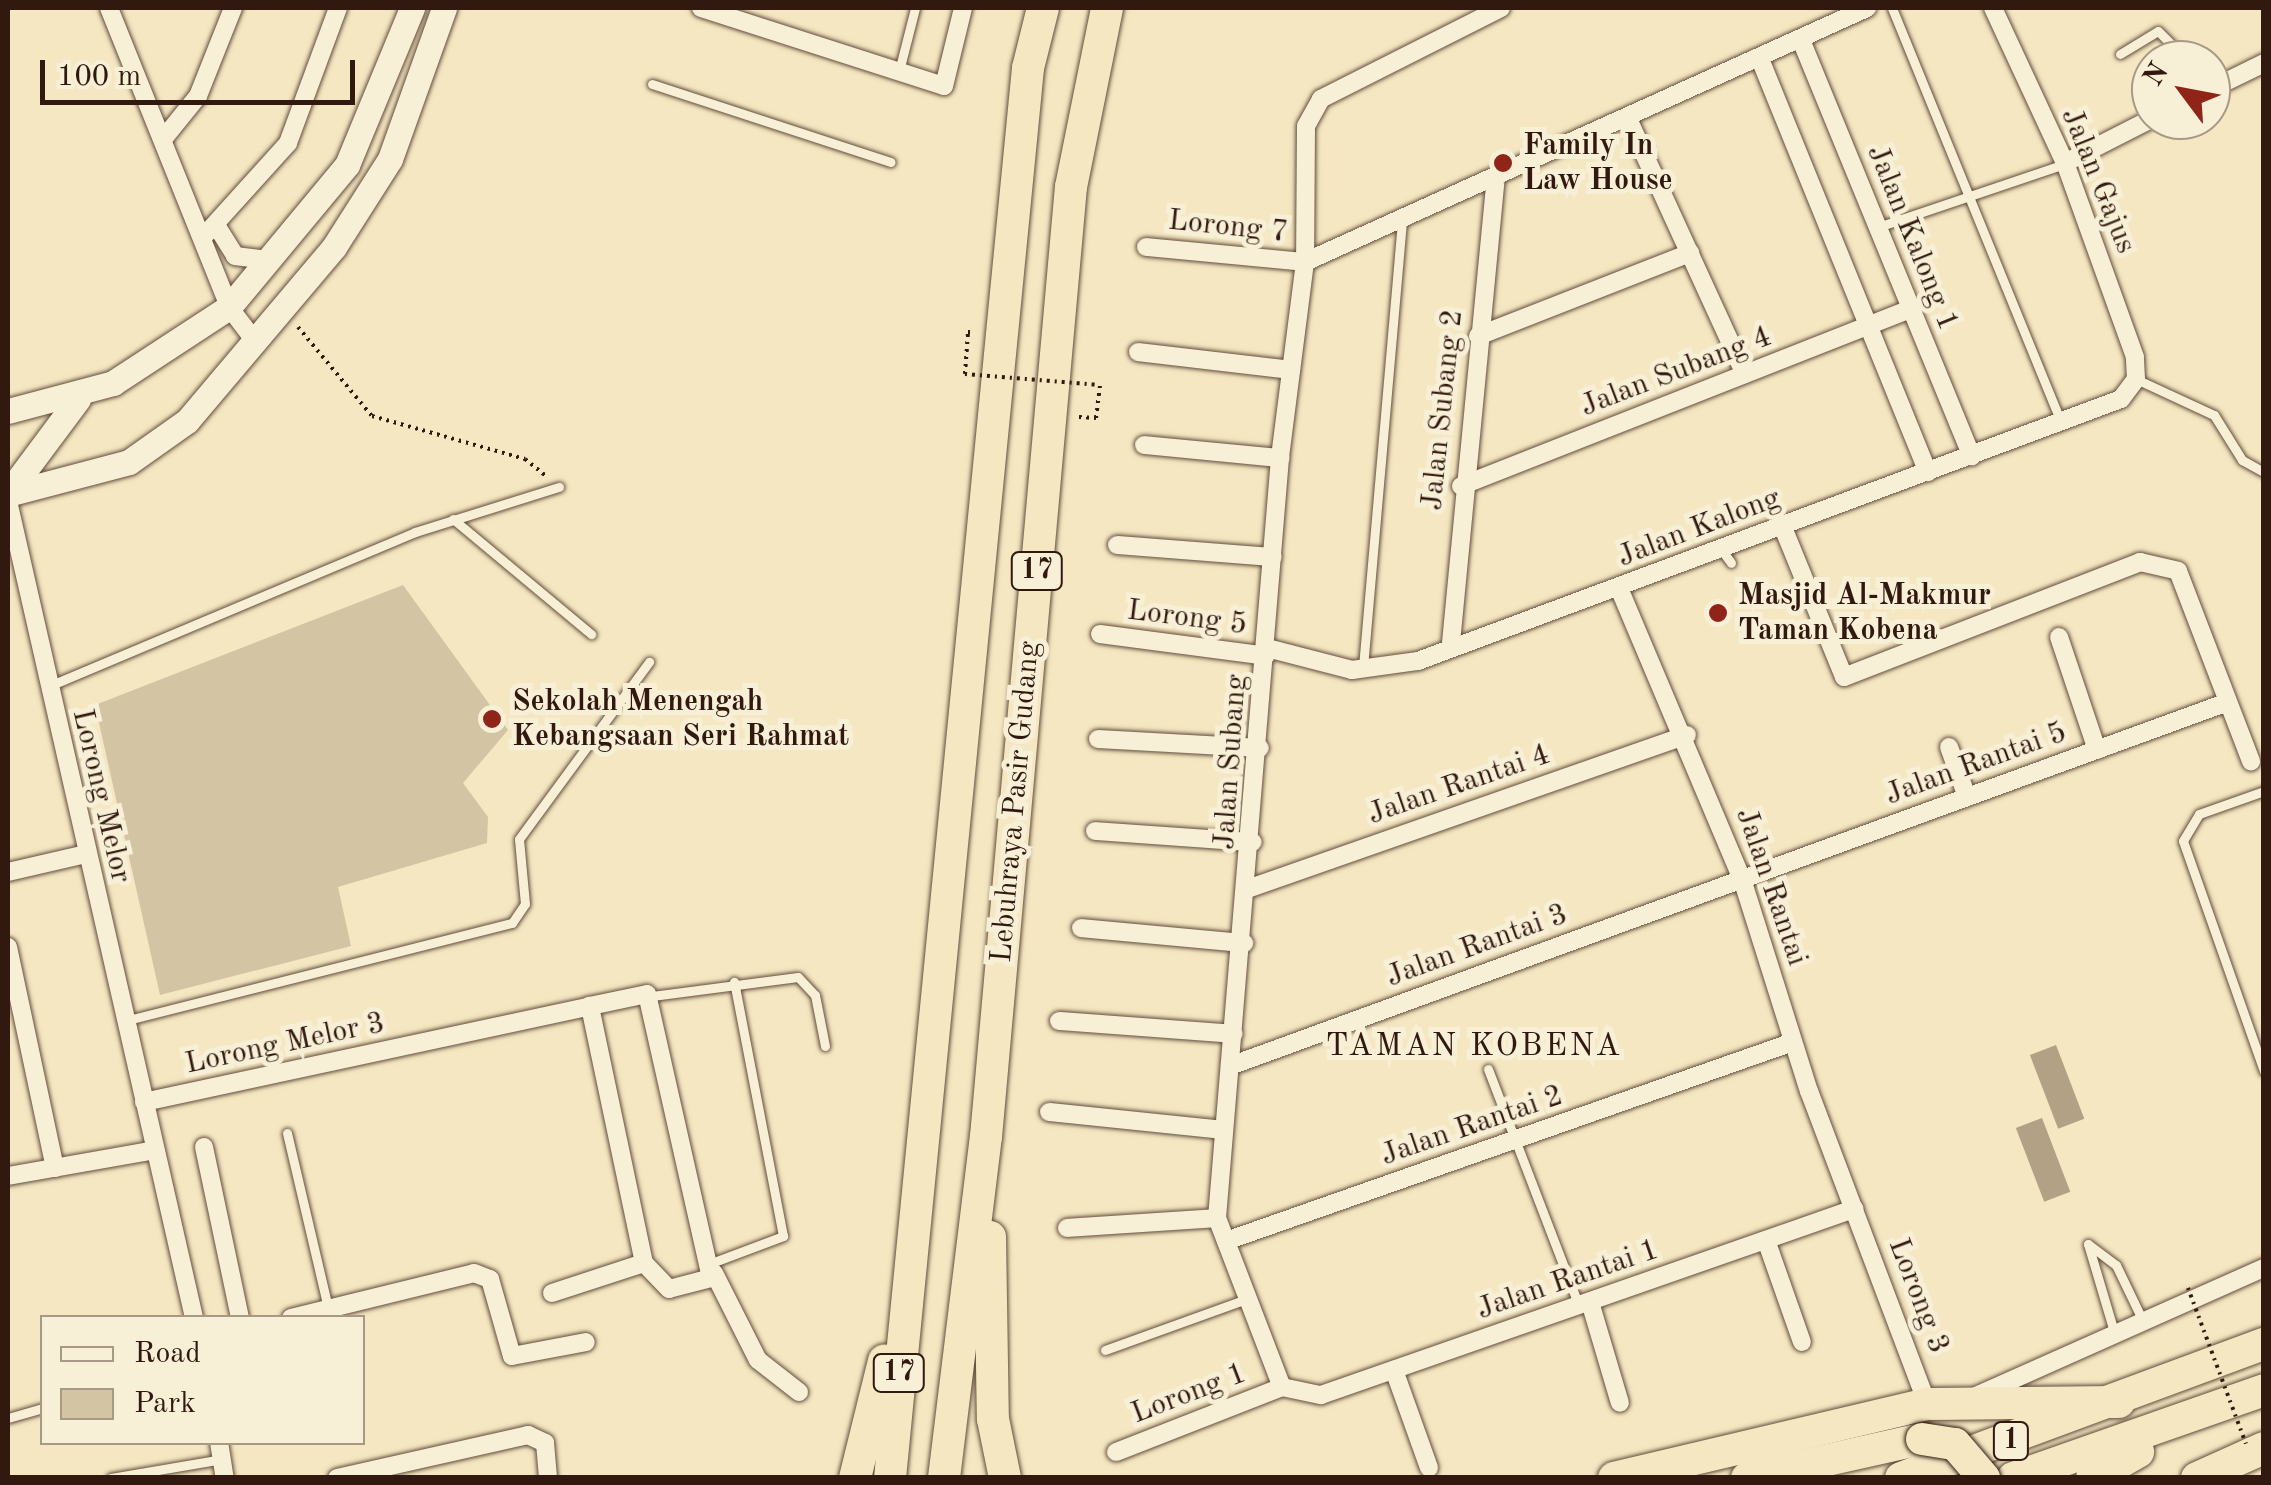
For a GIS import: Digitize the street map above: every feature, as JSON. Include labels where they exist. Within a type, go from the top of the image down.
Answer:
[{"type":"highway","name":"Lebuhraya Pasir Gudang","points":[[890,1478],[1028,68],[1042,8]]},
{"type":"highway","name":"Lebuhraya Pasir Gudang","points":[[944,1478],[986,1137],[1071,187],[1107,8]]},
{"type":"highway","points":[[966,1478],[986,1137]]},
{"type":"highway","points":[[986,1137],[993,1419],[1005,1478]]},
{"type":"highway","points":[[856,1478],[908,1269]]},
{"type":"highway","name":"1","points":[[1901,1478],[2119,1402],[2264,1344]]},
{"type":"highway","name":"1","points":[[2014,1478],[2264,1390]]},
{"type":"highway","points":[[1614,1478],[1927,1404],[2119,1402]]},
{"type":"highway","points":[[2092,1478],[2217,1409]]},
{"type":"highway","points":[[1747,1478],[1922,1439],[1955,1444],[1984,1478]]},
{"type":"highway","points":[[1796,1478],[1922,1439]]},
{"type":"highway","points":[[2197,1478],[2255,1446]]},
{"type":"street","points":[[109,8],[164,138],[211,230],[230,307],[254,342]]},
{"type":"street","points":[[164,138],[198,96],[232,8]]},
{"type":"street","points":[[211,230],[288,143],[338,8]]},
{"type":"street","points":[[8,411],[78,398],[230,307],[348,165],[412,8]]},
{"type":"street","points":[[8,496],[129,462],[186,421],[281,309],[390,159],[444,8]]},
{"type":"street","points":[[700,8],[944,86],[962,8]]},
{"type":"street","name":"Jalan Subang","points":[[1290,1391],[1244,1300],[1217,1218],[1222,1130],[1250,888],[1280,458],[1305,262],[1311,112],[1501,8]]},
{"type":"street","points":[[1305,262],[1495,184],[1867,8]]},
{"type":"street","name":"Jalan Gajus","points":[[1993,8],[2065,163],[2136,357],[2136,380]]},
{"type":"street","name":"Jalan Kalong 1","points":[[1801,40],[1972,456]]},
{"type":"street","points":[[1760,59],[1928,472]]},
{"type":"street","points":[[2231,80],[2264,64]]},
{"type":"street","points":[[1629,121],[1746,374]]},
{"type":"street","points":[[2065,163],[2131,130]]},
{"type":"street","name":"Jalan Subang 2","points":[[1450,643],[1461,486],[1495,184]]},
{"type":"street","points":[[211,230],[236,256],[268,260]]},
{"type":"street","name":"Lorong 7","points":[[1146,247],[1305,262]]},
{"type":"street","points":[[1478,336],[1690,253]]},
{"type":"street","name":"Jalan Subang 4","points":[[1461,486],[1912,310]]},
{"type":"street","points":[[1138,352],[1290,370]]},
{"type":"street","name":"Jalan Kalong","points":[[1266,652],[1363,670],[1418,661],[1450,643],[1726,556],[1782,525],[2062,425],[2121,399],[2136,380]]},
{"type":"street","points":[[8,496],[78,398]]},
{"type":"street","points":[[1144,445],[1280,458]]},
{"type":"street","name":"Lorong Melor","points":[[8,496],[47,688],[144,1102]]},
{"type":"street","points":[[1782,525],[1844,677],[2159,562],[2178,570],[2251,761]]},
{"type":"street","points":[[1117,545],[1273,557]]},
{"type":"street","name":"Jalan Rantai","points":[[1619,588],[1687,734],[1742,879],[1792,1042],[1854,1210]]},
{"type":"street","name":"Lorong 5","points":[[1100,634],[1266,652]]},
{"type":"street","points":[[2059,637],[2097,750]]},
{"type":"street","name":"Jalan Rantai 5","points":[[1742,879],[2228,702]]},
{"type":"street","name":"Jalan Rantai 4","points":[[1250,888],[1687,734]]},
{"type":"street","points":[[1098,738],[1260,748]]},
{"type":"street","points":[[1950,747],[1967,797]]},
{"type":"street","points":[[1095,831],[1253,842]]},
{"type":"street","points":[[8,872],[86,854]]},
{"type":"street","name":"Jalan Rantai 3","points":[[1230,1066],[1742,879]]},
{"type":"street","points":[[1080,928],[1244,943]]},
{"type":"street","points":[[8,948],[55,1168]]},
{"type":"street","points":[[652,996],[714,1268],[758,1360],[799,1392]]},
{"type":"street","name":"Lorong Melor 3","points":[[144,1102],[652,996]]},
{"type":"street","points":[[590,1006],[644,1263],[668,1289],[714,1268]]},
{"type":"street","points":[[1058,1021],[1234,1034]]},
{"type":"street","name":"Jalan Rantai 2","points":[[1226,1241],[1792,1042]]},
{"type":"street","points":[[144,1102],[193,1315]]},
{"type":"street","points":[[1049,1112],[1222,1130]]},
{"type":"street","points":[[204,1147],[239,1315]]},
{"type":"street","points":[[8,1176],[156,1150]]},
{"type":"street","name":"Jalan Rantai 1","points":[[1290,1391],[1394,1370],[1854,1210]]},
{"type":"street","name":"Lorong 3","points":[[1854,1210],[1927,1404]]},
{"type":"street","points":[[1067,1228],[1217,1218]]},
{"type":"street","points":[[1766,1240],[1802,1342]]},
{"type":"street","points":[[552,1293],[644,1263]]},
{"type":"street","points":[[1962,1403],[2264,1268]]},
{"type":"street","points":[[302,1315],[474,1273],[490,1279],[512,1356],[586,1342]]},
{"type":"street","points":[[1584,1304],[1620,1404]]},
{"type":"street","points":[[1394,1370],[1429,1468]]},
{"type":"street","name":"Lorong 1","points":[[1116,1452],[1290,1391]]},
{"type":"street","points":[[338,1478],[528,1435],[546,1443],[548,1478]]},
{"type":"lane","points":[[899,72],[915,8]]},
{"type":"lane","points":[[1892,8],[1972,195],[2062,425]]},
{"type":"lane","points":[[2143,40],[2158,31],[2167,40]]},
{"type":"lane","points":[[2120,54],[2131,47]]},
{"type":"lane","points":[[652,84],[891,162]]},
{"type":"lane","points":[[1878,228],[2065,163]]},
{"type":"lane","points":[[1363,670],[1402,222]]},
{"type":"lane","points":[[2136,380],[2214,414],[2242,460],[2264,472]]},
{"type":"lane","points":[[47,688],[453,520],[559,487]]},
{"type":"lane","points":[[453,520],[591,634]]},
{"type":"lane","points":[[125,1021],[512,923],[525,904],[519,839],[649,662]]},
{"type":"lane","points":[[2264,791],[2199,814],[2184,841],[2264,1072]]},
{"type":"lane","points":[[652,996],[734,982],[806,980],[825,1046]]},
{"type":"lane","points":[[714,1268],[784,1236],[734,982]]},
{"type":"lane","points":[[1488,1069],[1584,1304]]},
{"type":"lane","points":[[287,1134],[328,1308]]},
{"type":"lane","points":[[2115,1334],[2088,1244],[2116,1265],[2143,1322]]},
{"type":"lane","points":[[1105,1350],[1244,1300]]},
{"type":"lane","points":[[8,1418],[40,1409]]},
{"type":"lane","points":[[111,1478],[222,1460]]},
{"type":"path","points":[[281,309],[372,416],[525,459],[559,487]]},
{"type":"path","points":[[968,332],[965,374],[1100,385],[1096,418]]},
{"type":"path","points":[[2188,1288],[2255,1446]]},
{"type":"green space","points":[[403,585],[508,730],[463,783],[488,817],[487,843],[338,887],[351,946],[160,995],[95,705]]},
{"type":"shaded area","points":[[2056,1045],[2084,1119],[2058,1129],[2030,1055]]},
{"type":"shaded area","points":[[2042,1118],[2070,1192],[2044,1202],[2016,1128]]},
{"type":"place","name":"Family In Law House","points":[[1503,163]]},
{"type":"place","name":"Masjid Al-Makmur Taman Kobena","points":[[1718,613]]},
{"type":"place","name":"Sekolah Menengah Kebangsaan Seri Rahmat","points":[[492,719]]},
{"type":"district","name":"TAMAN KOBENA","points":[[1474,1047]]}]
